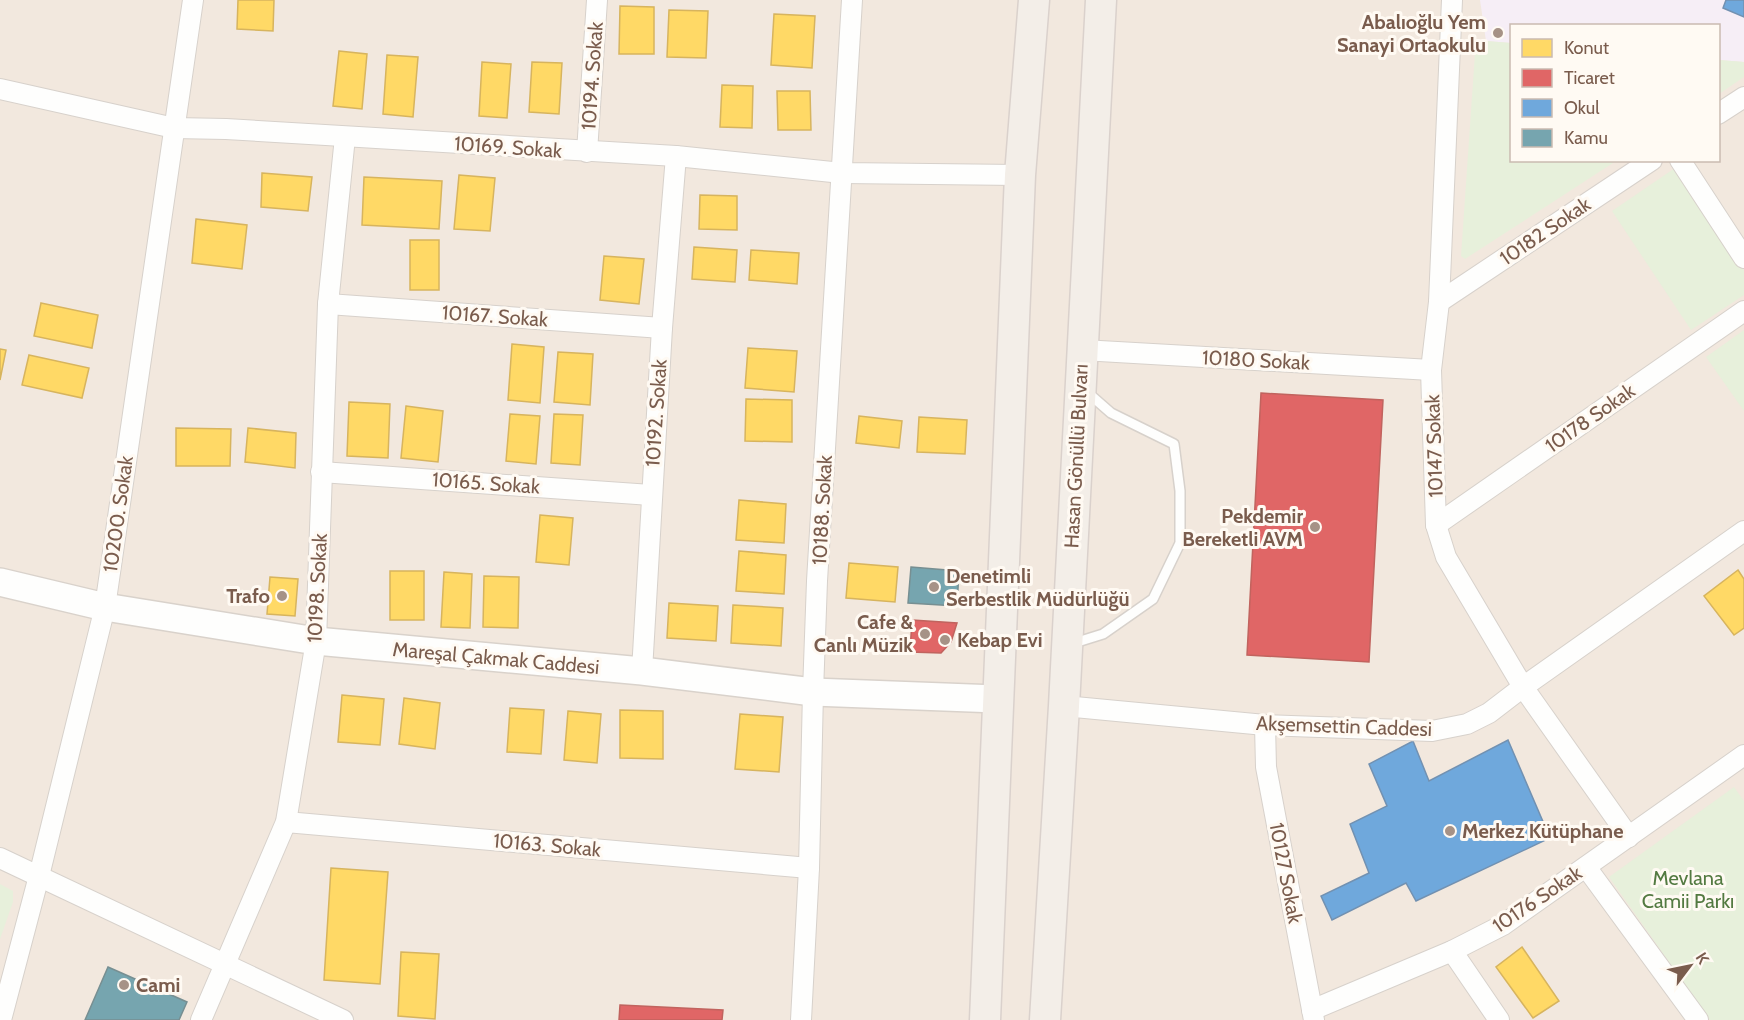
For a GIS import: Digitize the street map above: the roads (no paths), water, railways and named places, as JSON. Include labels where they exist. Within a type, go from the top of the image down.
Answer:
[{"type":"main road","points":[[985,1020],[1020,175],[1034,0]]},
{"type":"main road","name":"Hasan Gönüllü Bulvarı","points":[[1045,1020],[1101,0]]},
{"type":"street","name":"10200. Sokak","points":[[1,1020],[105,607],[193,0]]},
{"type":"street","name":"10194. Sokak","points":[[587,152],[597,0]]},
{"type":"street","name":"10188. Sokak","points":[[801,1020],[809,868],[813,692],[852,0]]},
{"type":"street","name":"10147 Sokak","points":[[1452,0],[1439,302],[1431,370],[1436,525],[1446,557],[1523,687],[1629,837]]},
{"type":"street","name":"10169. Sokak","points":[[0,89],[174,128],[226,129],[676,156],[842,172],[1020,175]]},
{"type":"street","points":[[1720,113],[1744,97]]},
{"type":"street","name":"10198. Sokak","points":[[201,1020],[286,822],[316,641],[328,304],[345,137]]},
{"type":"street","name":"10192. Sokak","points":[[642,671],[662,328],[676,156]]},
{"type":"street","name":"10182 Sokak","points":[[1439,302],[1649,162]]},
{"type":"street","points":[[1681,162],[1744,258]]},
{"type":"street","name":"10167. Sokak","points":[[328,304],[662,328]]},
{"type":"street","name":"10178 Sokak","points":[[1436,525],[1744,311]]},
{"type":"street","name":"10180 Sokak","points":[[1082,350],[1431,370]]},
{"type":"street","name":"10165. Sokak","points":[[321,472],[651,495]]},
{"type":"street","name":"Akşemsettin Caddesi","points":[[1064,706],[1265,725],[1432,731],[1467,724],[1490,712],[1744,531]]},
{"type":"street","name":"Mareşal Çakmak Caddesi","points":[[0,582],[105,607],[316,641],[642,671],[813,692],[997,699]]},
{"type":"street","name":"10127 Sokak","points":[[1265,725],[1266,767],[1313,1015]]},
{"type":"street","name":"10176 Sokak","points":[[1313,1015],[1503,925],[1742,761]]},
{"type":"street","name":"10163. Sokak","points":[[286,822],[809,868]]},
{"type":"street","points":[[0,858],[343,1020]]},
{"type":"street","points":[[1586,867],[1698,1020]]},
{"type":"street","points":[[1452,951],[1499,1020]]},
{"type":"lane","points":[[1066,646],[1103,634],[1153,599],[1180,543],[1180,491],[1174,444],[1111,413],[1080,386]]},
{"type":"place","name":"Abalıoğlu Yem Sanayi Ortaokulu","points":[[1498,33]]},
{"type":"place","name":"Pekdemir Bereketli AVM","points":[[1315,527]]},
{"type":"place","name":"Denetimli Serbestlik Müdürlüğü","points":[[934,587]]},
{"type":"place","name":"Trafo","points":[[282,596]]},
{"type":"place","name":"Cafe & Canlı Müzik","points":[[925,634]]},
{"type":"place","name":"Kebap Evi","points":[[945,640]]},
{"type":"place","name":"Merkez Kütüphane","points":[[1450,831]]},
{"type":"place","name":"Cami","points":[[124,985]]},
{"type":"park label","name":"Mevlana Camii Parkı","points":[[1688,890]]}]
